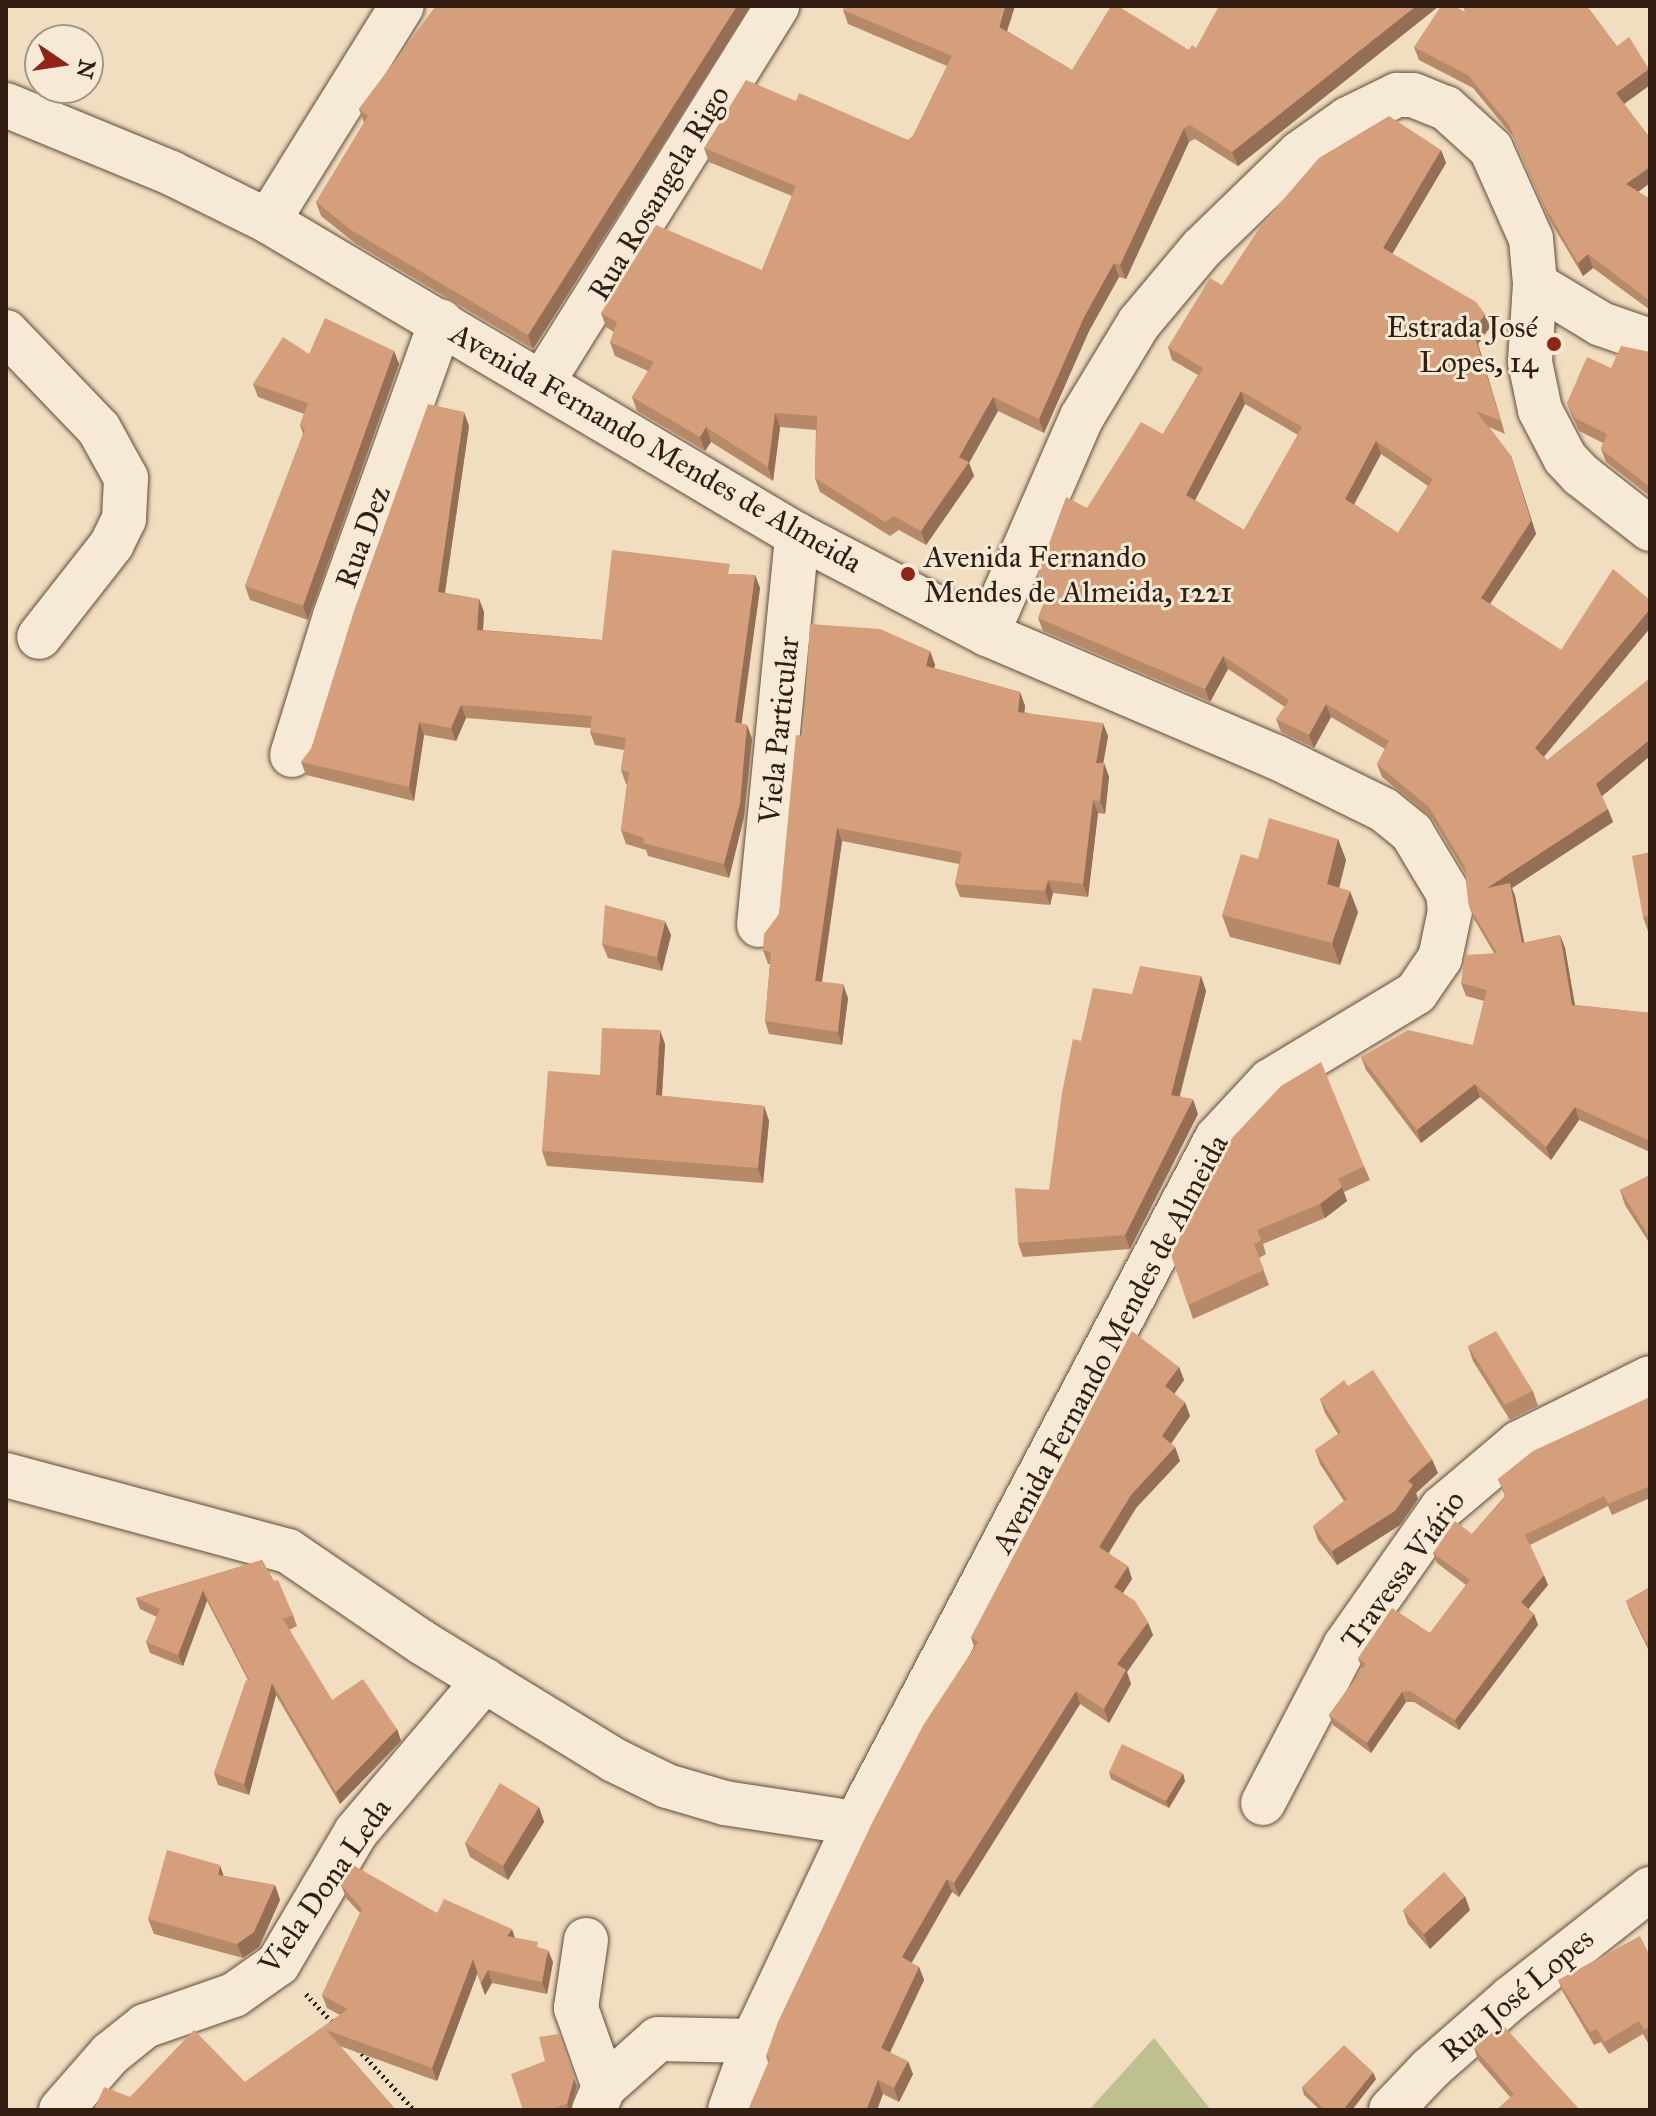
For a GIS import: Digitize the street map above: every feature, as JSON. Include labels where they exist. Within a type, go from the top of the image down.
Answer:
[{"type":"street","points":[[268,221],[402,6]]},
{"type":"street","name":"Rua Rosangela Rigo","points":[[543,381],[777,6]]},
{"type":"street","points":[[987,634],[1082,417],[1119,351],[1202,248],[1300,153],[1348,119],[1384,99],[1413,95],[1446,108],[1473,129],[1491,149],[1523,214],[1535,284],[1530,362],[1549,432],[1581,475],[1650,529]]},
{"type":"street","name":"Avenida Fernando Mendes de Almeida","points":[[6,105],[171,173],[268,221],[543,381],[797,535],[987,634],[1276,757],[1384,810],[1412,833],[1432,859],[1448,893],[1450,911],[1440,958],[1416,993],[1392,1012],[1270,1081],[1217,1138],[856,1823],[754,2041],[730,2110]]},
{"type":"street","points":[[1535,284],[1601,324],[1650,341]]},
{"type":"street","name":"Rua Dez","points":[[292,755],[335,616],[441,322]]},
{"type":"street","points":[[6,332],[99,429],[126,478],[124,519],[112,544],[39,637]]},
{"type":"street","name":"Viela Particular","points":[[759,925],[797,535]]},
{"type":"street","name":"Travessa Viário","points":[[1263,1803],[1345,1646],[1442,1508],[1519,1443],[1650,1378]]},
{"type":"street","points":[[6,1475],[288,1551],[614,1760],[667,1786],[725,1803],[856,1823]]},
{"type":"street","name":"Viela Dona Leda","points":[[61,2110],[110,2054],[145,2026],[234,1995],[278,1964],[356,1832],[485,1680]]},
{"type":"street","name":"Rua José Lopes","points":[[1391,2110],[1431,2068],[1511,1998],[1650,1889]]},
{"type":"street","points":[[586,1940],[576,2008],[599,2098]]},
{"type":"street","points":[[599,2098],[658,2039],[754,2041]]},
{"type":"path","points":[[278,1964],[341,2032]]},
{"type":"path","points":[[352,2043],[414,2110]]},
{"type":"green space","points":[[1154,2038],[1211,2110],[1089,2110]]},
{"type":"building","points":[[436,6],[737,6],[528,335],[351,230],[316,202],[368,116],[359,109]]},
{"type":"building","points":[[844,6],[1005,6],[999,27],[1072,70],[1111,6],[1118,6],[1189,50],[1192,45],[1196,48],[1219,6],[1416,6],[1232,152],[1190,125],[1184,128],[1120,265],[1114,263],[1084,317],[1039,419],[993,397],[959,457],[969,462],[921,531],[894,516],[885,522],[815,478],[817,416],[775,413],[768,467],[706,427],[700,437],[632,397],[654,362],[610,342],[617,322],[601,313],[656,225],[762,270],[796,186],[704,148],[746,80],[796,101],[799,93],[908,140],[913,136],[952,56],[843,10]]},
{"type":"building","points":[[1441,6],[1455,6],[1465,12],[1463,6],[1587,6],[1617,46],[1629,37],[1649,69],[1616,93],[1650,138],[1650,167],[1626,184],[1650,199],[1650,301],[1588,254],[1578,263],[1544,205],[1509,125],[1468,75],[1414,47]]},
{"type":"building","points":[[1389,116],[1441,150],[1383,248],[1476,302],[1485,314],[1473,331],[1501,421],[1476,411],[1511,456],[1531,521],[1481,598],[1561,650],[1613,569],[1650,600],[1650,609],[1535,748],[1547,760],[1650,678],[1650,739],[1596,784],[1608,809],[1487,888],[1510,883],[1522,943],[1560,935],[1572,1005],[1650,1013],[1650,1141],[1575,1107],[1546,1147],[1475,1084],[1417,1130],[1361,1057],[1408,1030],[1473,1045],[1487,990],[1461,983],[1465,955],[1497,953],[1469,906],[1465,867],[1429,807],[1377,764],[1389,741],[1326,704],[1309,735],[1276,719],[1289,700],[1223,656],[1205,689],[1038,618],[1049,590],[1034,585],[1066,497],[1087,508],[1141,422],[1163,434],[1203,368],[1168,347],[1210,278],[1222,285],[1262,224],[1319,158]],"holes":[[[1241,391],[1302,427],[1244,530],[1186,495]],[[1376,441],[1433,479],[1398,533],[1345,499]]]},
{"type":"building","points":[[325,318],[394,351],[303,606],[245,586],[305,429],[300,425],[308,403],[253,384],[283,337],[309,354]]},
{"type":"building","points":[[1621,346],[1650,352],[1650,487],[1601,449],[1607,434],[1575,418],[1567,403],[1587,357],[1611,368]]},
{"type":"building","points":[[428,404],[464,412],[438,592],[479,599],[477,630],[602,640],[612,550],[730,564],[728,574],[755,575],[735,722],[747,725],[740,804],[724,864],[643,843],[644,838],[621,830],[629,772],[621,770],[626,738],[590,732],[592,716],[461,705],[451,728],[419,722],[409,787],[301,762],[311,749],[354,611]]},
{"type":"building","points":[[810,624],[880,629],[930,651],[926,666],[1020,692],[1018,712],[1103,723],[1096,763],[1104,763],[1100,801],[1093,800],[1083,884],[1048,880],[1045,891],[955,884],[962,852],[837,828],[815,981],[843,984],[838,1032],[765,1021],[771,952],[763,950],[764,934],[779,914],[796,735],[803,736]]},
{"type":"building","points":[[1269,818],[1338,839],[1327,884],[1350,891],[1332,943],[1222,915],[1241,854],[1258,859]]},
{"type":"building","points":[[1650,852],[1650,915],[1643,917],[1632,856]]},
{"type":"building","points":[[605,905],[665,921],[657,957],[602,944]]},
{"type":"building","points":[[1140,966],[1201,976],[1171,1095],[1193,1099],[1125,1235],[1018,1243],[1015,1188],[1049,1190],[1073,1039],[1081,1041],[1093,988],[1132,994]]},
{"type":"building","points":[[602,1028],[660,1030],[656,1095],[764,1106],[758,1168],[542,1151],[548,1071],[600,1075]]},
{"type":"building","points":[[1321,1062],[1364,1166],[1338,1179],[1342,1187],[1320,1204],[1257,1230],[1261,1240],[1254,1244],[1264,1270],[1188,1305],[1171,1254],[1232,1138],[1281,1086]]},
{"type":"building","points":[[1650,1175],[1650,1238],[1620,1190]]},
{"type":"building","points":[[1132,1331],[1179,1367],[1165,1386],[1185,1402],[1162,1436],[1175,1447],[1131,1495],[1099,1547],[1128,1566],[1114,1587],[1135,1601],[1148,1622],[1117,1664],[1126,1670],[1104,1709],[1076,1691],[954,1883],[947,1879],[902,1957],[919,1967],[881,2048],[908,2061],[894,2088],[878,2080],[866,2110],[748,2110],[770,2058],[766,2056],[778,2022],[873,1821],[924,1724],[978,1642],[971,1637]]},
{"type":"building","points":[[1496,1331],[1533,1391],[1505,1405],[1468,1346]]},
{"type":"building","points":[[1373,1370],[1432,1459],[1408,1481],[1413,1485],[1395,1511],[1332,1551],[1313,1526],[1347,1499],[1315,1450],[1341,1432],[1320,1399],[1344,1380],[1348,1386]]},
{"type":"building","points":[[1650,1397],[1650,1486],[1608,1504],[1604,1496],[1525,1535],[1544,1575],[1521,1602],[1534,1614],[1455,1720],[1410,1691],[1402,1692],[1367,1743],[1329,1715],[1366,1664],[1358,1658],[1392,1608],[1430,1633],[1470,1580],[1433,1553],[1455,1521],[1472,1534],[1506,1496],[1498,1479],[1533,1451]]},
{"type":"building","points":[[262,1560],[274,1581],[278,1580],[293,1615],[283,1619],[332,1700],[363,1679],[397,1729],[336,1792],[272,1683],[244,1784],[214,1773],[246,1680],[250,1681],[203,1590],[178,1655],[146,1642],[160,1609],[136,1598]]},
{"type":"building","points":[[1650,1587],[1650,1640],[1646,1642],[1626,1601]]},
{"type":"building","points":[[1122,1744],[1183,1773],[1166,1801],[1109,1772]]},
{"type":"building","points":[[500,1783],[539,1807],[503,1866],[465,1843]]},
{"type":"building","points":[[167,1850],[220,1865],[218,1875],[275,1885],[254,1932],[237,1944],[148,1919]]},
{"type":"building","points":[[353,1865],[437,1913],[444,1899],[512,1929],[507,1936],[538,1942],[537,1947],[548,1950],[542,1982],[488,1970],[481,1983],[473,1959],[432,2068],[326,2030],[396,2110],[94,2110],[104,2087],[130,2097],[194,2030],[245,2082],[348,2009],[322,1995],[362,1909],[341,1885]]},
{"type":"building","points":[[1444,1872],[1465,1896],[1424,1934],[1403,1910]]},
{"type":"building","points":[[1640,1936],[1650,1956],[1650,2026],[1644,2030],[1639,2021],[1604,2042],[1597,2029],[1590,2032],[1558,1980]]},
{"type":"building","points":[[1502,2024],[1580,2110],[1496,2110],[1514,2094],[1474,2048]]},
{"type":"building","points":[[559,2034],[574,2079],[567,2104],[547,2110],[523,2110],[511,2074],[545,2061],[539,2037]]},
{"type":"building","points":[[1344,2045],[1373,2072],[1343,2110],[1325,2110],[1302,2087]]},
{"type":"place","name":"Estrada José Lopes, 14","points":[[1554,344]]},
{"type":"place","name":"Avenida Fernando Mendes de Almeida, 1221","points":[[908,574]]}]
